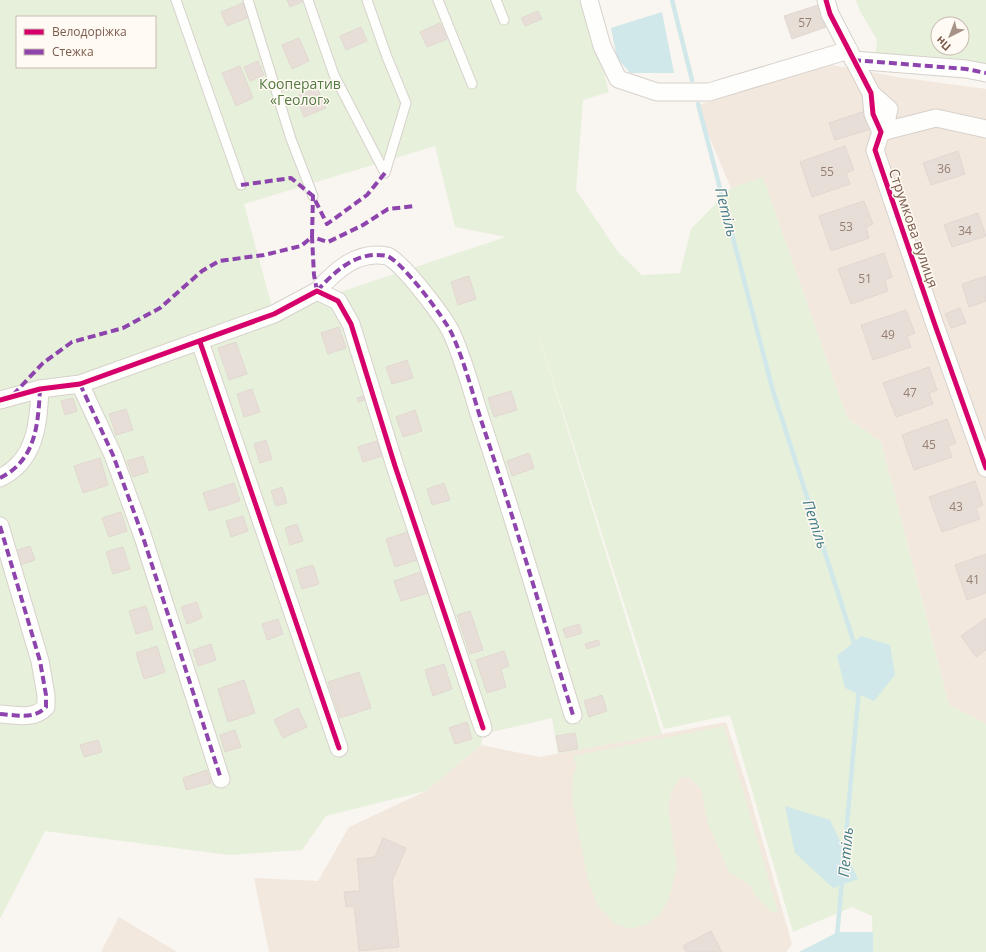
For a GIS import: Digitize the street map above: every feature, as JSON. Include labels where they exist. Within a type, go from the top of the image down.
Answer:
[{"type":"street","points":[[588,0],[602,46],[618,79],[657,92],[709,92],[851,55],[966,69],[986,73]]},
{"type":"street","points":[[826,0],[830,14],[870,93],[873,114],[882,132],[936,118],[986,129]]},
{"type":"street","name":"Струмкова вулиця","points":[[882,132],[875,150],[986,468]]},
{"type":"street","points":[[0,400],[40,389],[80,384],[200,342],[274,314],[317,291],[332,274],[350,262],[370,256],[388,256],[409,274],[452,333],[497,468],[573,715]]},
{"type":"street","points":[[317,291],[338,301],[351,324],[395,466],[483,728]]},
{"type":"street","points":[[200,342],[338,748]]},
{"type":"street","points":[[80,384],[113,454],[142,534],[221,779]]},
{"type":"street","points":[[0,478],[13,472],[28,453],[38,424],[40,389]]},
{"type":"street","points":[[0,526],[40,661],[46,695],[46,707],[41,712],[33,715],[22,716],[0,714]]},
{"type":"lane","points":[[176,0],[241,184]]},
{"type":"lane","points":[[248,0],[291,139],[313,196]]},
{"type":"lane","points":[[308,0],[334,75],[385,173],[406,103],[387,57],[367,0]]},
{"type":"lane","points":[[438,0],[472,84]]},
{"type":"lane","points":[[496,0],[504,20]]},
{"type":"shaded area","points":[[821,63],[897,77],[986,89],[986,724],[949,705],[881,442],[847,418],[763,178],[731,188],[696,106]]},
{"type":"shaded area","points":[[726,722],[746,783],[792,944],[786,952],[269,952],[254,878],[318,881],[349,827],[426,791],[481,745],[540,757]]},
{"type":"shaded area","points":[[119,917],[177,952],[101,952]]},
{"type":"green space","name":"Кооператив «Геолог»","points":[[0,0],[585,0],[609,92],[583,100],[576,190],[618,252],[642,275],[680,273],[691,229],[731,188],[763,177],[847,418],[881,442],[949,705],[986,724],[986,952],[873,952],[872,916],[852,907],[793,932],[730,715],[664,729],[529,305],[662,734],[558,754],[552,718],[483,734],[481,745],[426,791],[326,816],[302,850],[229,855],[45,831],[0,919]],"holes":[[[435,146],[455,227],[506,237],[274,314],[244,204]]]},
{"type":"green space","points":[[856,0],[986,0],[986,66],[876,53],[877,40],[860,11]]},
{"type":"green space","points":[[724,726],[778,911],[772,913],[754,894],[751,886],[729,872],[708,824],[701,789],[689,777],[681,777],[671,791],[668,808],[677,866],[669,898],[661,913],[648,924],[631,929],[615,924],[597,905],[588,880],[572,801],[573,775],[577,767],[573,756]]},
{"type":"water","points":[[662,12],[674,73],[630,73],[617,58],[611,28]]},
{"type":"water","points":[[861,636],[890,645],[895,675],[874,701],[845,688],[837,656]]},
{"type":"water","points":[[785,806],[830,820],[858,879],[833,888],[795,853]]},
{"type":"water","points":[[838,932],[873,932],[873,952],[799,952]]},
{"type":"building","points":[[287,0],[303,0],[304,1],[290,7]]},
{"type":"building","points":[[243,3],[249,17],[227,26],[221,12]]},
{"type":"building","points":[[818,5],[826,27],[792,39],[784,16]]},
{"type":"building","points":[[538,11],[542,19],[525,26],[521,18]]},
{"type":"building","points":[[440,23],[447,39],[427,47],[420,32]]},
{"type":"building","points":[[361,27],[367,41],[346,50],[340,36]]},
{"type":"building","points":[[299,38],[309,61],[292,69],[282,45]]},
{"type":"building","points":[[258,61],[264,75],[250,81],[244,67]]},
{"type":"building","points":[[240,66],[253,98],[236,106],[222,73]]},
{"type":"building","points":[[317,88],[326,108],[304,117],[296,97]]},
{"type":"building","points":[[865,111],[871,129],[835,140],[829,123]]},
{"type":"building","points":[[845,146],[854,170],[846,173],[850,184],[812,197],[800,162]]},
{"type":"building","points":[[958,151],[965,174],[931,185],[923,163]]},
{"type":"building","points":[[864,201],[873,224],[866,227],[869,238],[831,251],[819,216]]},
{"type":"building","points":[[978,213],[986,236],[952,247],[944,225]]},
{"type":"building","points":[[884,253],[892,277],[885,280],[888,291],[851,304],[838,269]]},
{"type":"building","points":[[469,276],[476,299],[458,305],[451,282]]},
{"type":"building","points":[[986,276],[986,301],[969,307],[962,284]]},
{"type":"building","points":[[960,308],[966,323],[951,328],[945,314]]},
{"type":"building","points":[[906,310],[915,333],[907,336],[911,347],[873,360],[861,325]]},
{"type":"building","points":[[339,327],[346,348],[328,354],[321,333]]},
{"type":"building","points":[[236,342],[247,374],[229,380],[218,348]]},
{"type":"building","points":[[407,360],[413,378],[392,384],[386,367]]},
{"type":"building","points":[[929,367],[937,390],[929,393],[933,404],[896,417],[883,383]]},
{"type":"building","points":[[252,389],[260,412],[244,417],[237,394]]},
{"type":"building","points":[[511,391],[517,410],[494,417],[488,398]]},
{"type":"building","points":[[369,394],[370,398],[358,402],[357,398]]},
{"type":"building","points":[[73,398],[77,411],[65,415],[61,401]]},
{"type":"building","points":[[126,409],[133,430],[116,435],[109,414]]},
{"type":"building","points":[[415,410],[422,431],[403,437],[396,417]]},
{"type":"building","points":[[947,419],[956,443],[948,446],[952,457],[914,470],[902,435]]},
{"type":"building","points":[[266,440],[272,459],[260,463],[254,444]]},
{"type":"building","points":[[377,441],[382,456],[363,462],[358,447]]},
{"type":"building","points":[[529,453],[534,468],[512,476],[507,461]]},
{"type":"building","points":[[143,456],[148,472],[133,477],[127,461]]},
{"type":"building","points":[[100,458],[108,485],[83,493],[74,466]]},
{"type":"building","points":[[975,481],[983,505],[976,508],[980,519],[942,532],[929,497]]},
{"type":"building","points":[[234,483],[240,501],[209,511],[203,493]]},
{"type":"building","points":[[444,483],[450,500],[432,505],[427,489]]},
{"type":"building","points":[[282,487],[287,503],[276,506],[271,491]]},
{"type":"building","points":[[121,512],[127,531],[109,537],[102,518]]},
{"type":"building","points":[[243,516],[248,531],[231,537],[226,521]]},
{"type":"building","points":[[297,524],[303,541],[290,545],[285,528]]},
{"type":"building","points":[[408,532],[417,560],[395,567],[386,539]]},
{"type":"building","points":[[30,546],[35,560],[20,565],[15,551]]},
{"type":"building","points":[[123,547],[130,569],[113,574],[106,552]]},
{"type":"building","points":[[986,554],[986,593],[967,600],[955,565]]},
{"type":"building","points":[[313,565],[319,584],[302,589],[296,570]]},
{"type":"building","points":[[421,572],[428,593],[401,601],[394,581]]},
{"type":"building","points":[[197,602],[202,618],[187,624],[181,607]]},
{"type":"building","points":[[146,606],[153,629],[136,634],[129,611]]},
{"type":"building","points":[[470,611],[483,650],[470,654],[457,615]]},
{"type":"building","points":[[986,618],[986,650],[976,657],[961,636]]},
{"type":"building","points":[[278,619],[283,634],[267,640],[262,624]]},
{"type":"building","points":[[579,624],[582,633],[566,638],[563,629]]},
{"type":"building","points":[[598,640],[600,645],[587,649],[585,644]]},
{"type":"building","points":[[211,644],[216,660],[198,666],[193,650]]},
{"type":"building","points":[[157,646],[165,672],[144,679],[136,653]]},
{"type":"building","points":[[504,651],[509,666],[501,669],[506,687],[487,693],[476,660]]},
{"type":"building","points":[[444,664],[452,689],[433,696],[425,670]]},
{"type":"building","points":[[359,672],[371,708],[340,718],[328,682]]},
{"type":"building","points":[[244,680],[255,713],[228,722],[218,689]]},
{"type":"building","points":[[602,695],[607,711],[589,717],[584,701]]},
{"type":"building","points":[[298,708],[307,727],[283,738],[274,720]]},
{"type":"building","points":[[467,722],[472,739],[455,744],[449,728]]},
{"type":"building","points":[[235,730],[241,747],[225,752],[220,735]]},
{"type":"building","points":[[575,733],[578,749],[559,752],[556,736]]},
{"type":"building","points":[[98,740],[102,752],[84,757],[80,745]]},
{"type":"building","points":[[207,770],[211,783],[186,790],[183,778]]},
{"type":"building","points":[[383,838],[406,848],[392,881],[399,947],[359,951],[354,906],[346,907],[344,892],[360,891],[357,859],[375,857]]},
{"type":"building","points":[[711,931],[722,952],[686,952],[683,946]]},
{"type":"waterway","name":"Петіль","points":[[672,0],[692,80]]},
{"type":"waterway","name":"Петіль","points":[[698,104],[773,391],[855,646]]},
{"type":"waterway","name":"Петіль","points":[[844,857],[859,689]]},
{"type":"waterway","name":"Петіль","points":[[837,936],[842,880]]},
{"type":"marked path","points":[[853,60],[966,69],[986,73]]},
{"type":"marked path","points":[[241,185],[291,178],[313,196],[327,224],[367,195],[385,173]]},
{"type":"marked path","points":[[13,395],[43,363],[72,342],[123,328],[160,308],[202,271],[219,261],[264,255],[301,246],[312,237],[313,196]]},
{"type":"marked path","points":[[317,291],[314,275],[312,237],[328,242],[363,225],[388,209],[415,206]]},
{"type":"marked path","points":[[317,291],[331,276],[356,259],[376,255],[387,256],[394,260],[412,279],[448,327],[466,370],[573,715]]},
{"type":"marked path","points":[[80,384],[113,455],[142,534],[221,779]]},
{"type":"marked path","points":[[0,478],[21,462],[33,440],[38,416],[40,389]]},
{"type":"marked path","points":[[0,526],[40,661],[46,695],[46,707],[36,714],[24,716],[0,714]]},
{"type":"cycle path","points":[[826,0],[830,14],[871,93],[873,114],[881,132],[875,150],[986,468]]},
{"type":"cycle path","points":[[0,400],[40,389],[80,384],[274,314],[317,291],[338,301],[351,324],[395,466],[483,728]]},
{"type":"cycle path","points":[[200,342],[339,748]]}]
